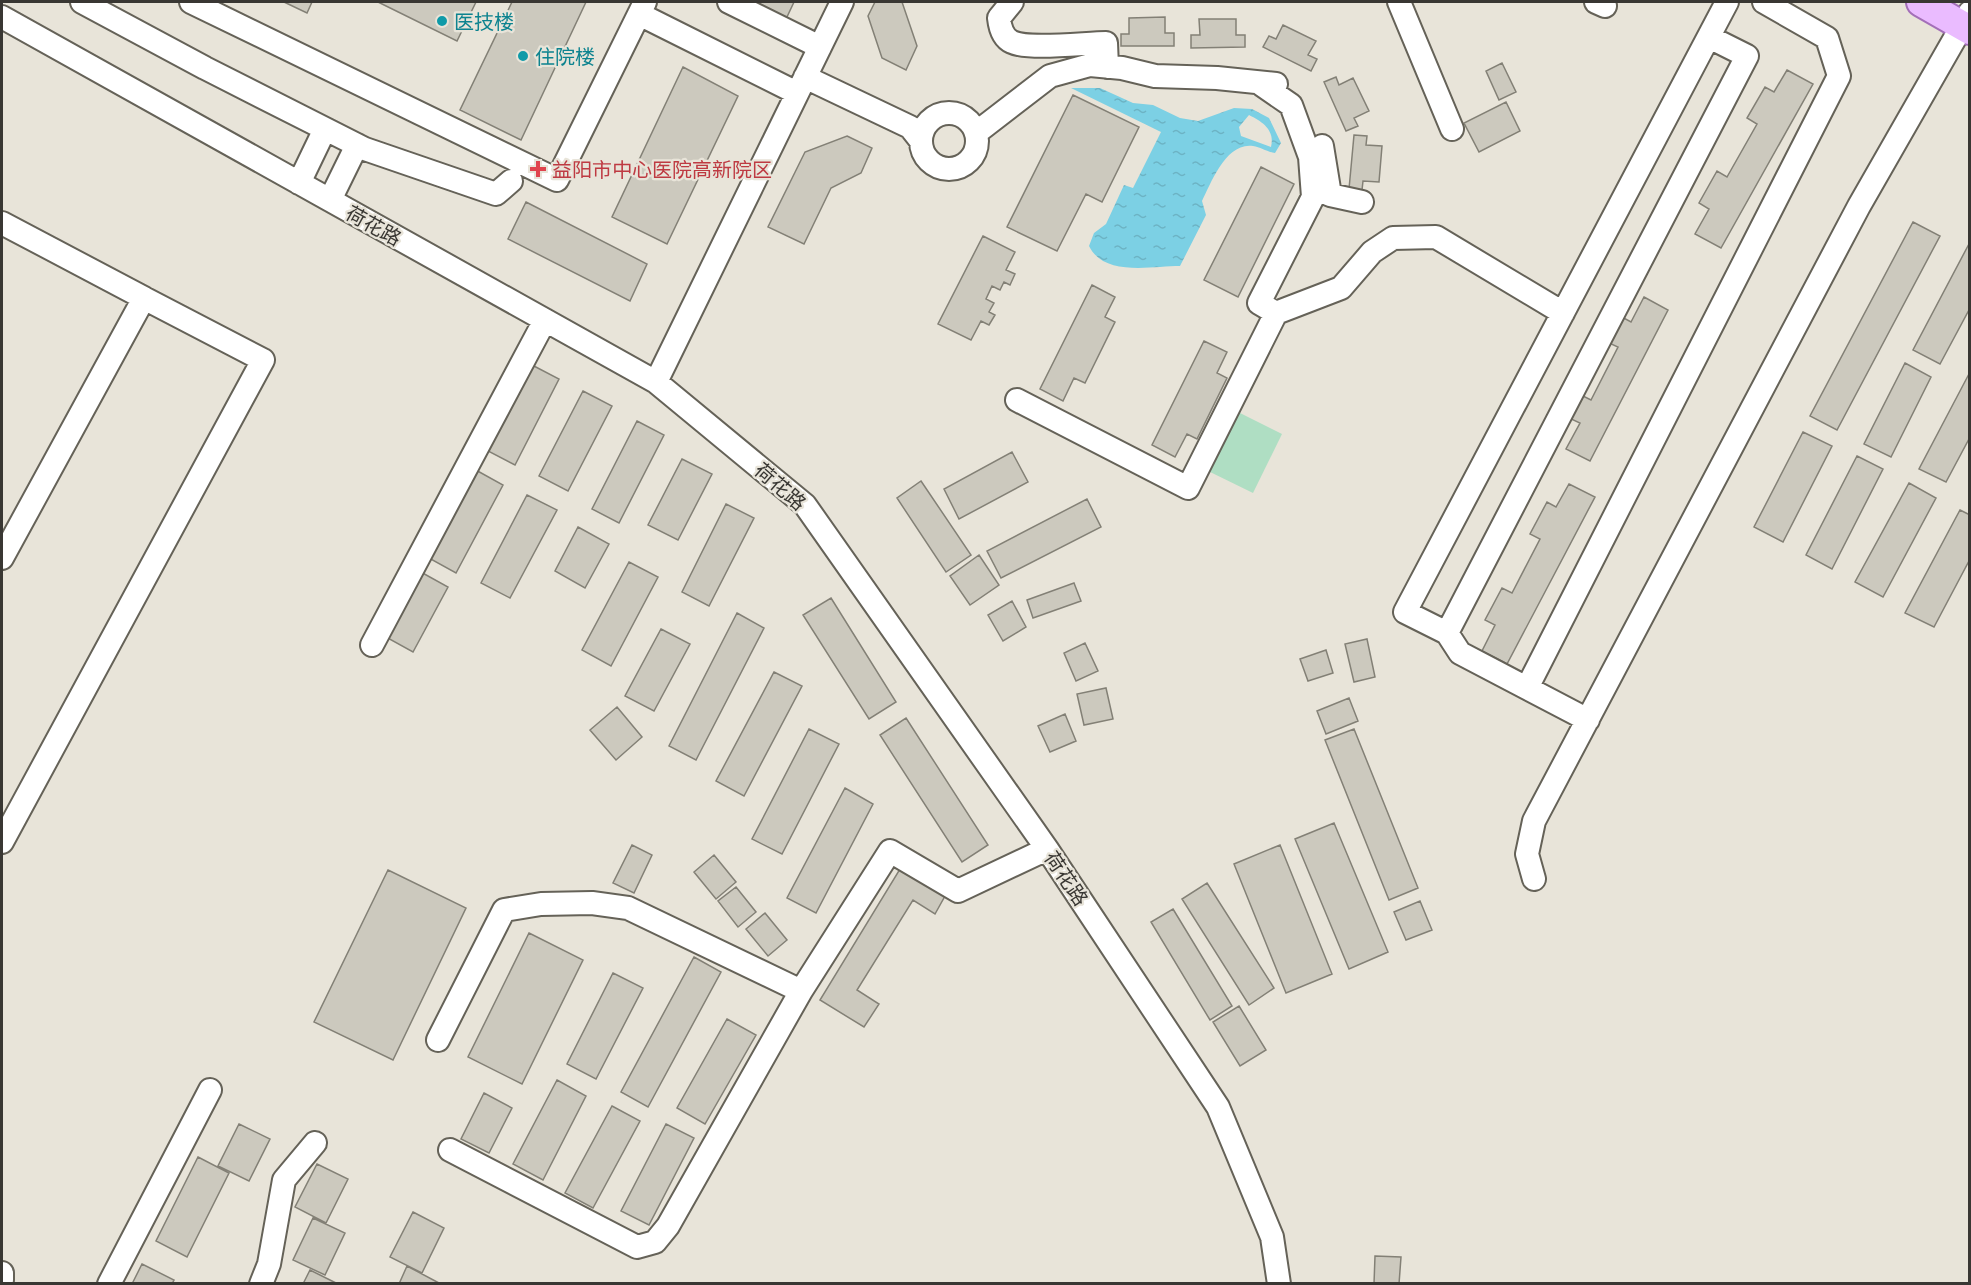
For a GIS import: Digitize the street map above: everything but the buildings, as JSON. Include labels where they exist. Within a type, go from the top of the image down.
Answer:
[{"type":"main road","points":[[1922,2],[1967,23]]},
{"type":"street","points":[[82,2],[205,68],[357,145],[496,194],[510,181]]},
{"type":"street","points":[[192,2],[557,180],[642,8],[910,127],[921,141]]},
{"type":"street","points":[[729,2],[820,47]]},
{"type":"street","points":[[656,382],[842,2]]},
{"type":"street","points":[[1012,2],[999,18],[1001,30],[1011,42],[1031,45],[1106,43],[1107,67]]},
{"type":"street","points":[[1399,2],[1452,129]]},
{"type":"street","points":[[1588,720],[1460,653],[1447,633],[1405,612],[1727,2]]},
{"type":"street","points":[[1527,688],[1839,76],[1827,38],[1764,2]]},
{"type":"street","name":"荷花路","points":[[2,17],[656,382],[805,505],[1047,849],[1218,1107],[1272,1237],[1279,1284]]},
{"type":"street","points":[[1534,879],[1527,854],[1534,821],[1859,206],[1967,23]]},
{"type":"street","points":[[1447,633],[1747,56],[1709,36]]},
{"type":"street","points":[[976,133],[1050,76],[1090,65],[1155,76],[1216,78],[1262,85],[1281,84],[1303,96],[1323,149],[1330,195],[1362,202]]},
{"type":"street","points":[[804,79],[913,118],[931,119],[945,113],[961,116],[968,120],[976,133],[976,149],[960,167],[945,168],[930,162],[922,149],[922,133],[931,119]]},
{"type":"street","points":[[1262,85],[1291,105],[1310,157],[1313,197],[1259,303],[1276,313]]},
{"type":"street","points":[[299,183],[325,129]]},
{"type":"street","points":[[330,200],[357,145]]},
{"type":"street","points":[[2,223],[263,360],[2,842]]},
{"type":"street","points":[[1017,400],[1188,488],[1276,313],[1341,288],[1372,252],[1394,237],[1436,237],[1563,313]]},
{"type":"street","points":[[2,558],[144,298],[138,295]]},
{"type":"street","points":[[372,645],[545,320]]},
{"type":"street","points":[[450,1149],[637,1247],[655,1242],[668,1226],[801,991],[890,851],[958,891],[1047,849]]},
{"type":"street","points":[[438,1040],[504,910],[541,904],[592,903],[628,908],[801,991]]},
{"type":"street","points":[[109,1284],[210,1090]]},
{"type":"street","points":[[261,1284],[269,1264],[284,1180],[315,1143]]},
{"type":"street","points":[[2,1273],[2,1280]]},
{"type":"green space","points":[[1236,411],[1282,434],[1253,493],[1206,470]]},
{"type":"water","points":[[1071,88],[1100,88],[1133,103],[1153,105],[1180,118],[1198,121],[1234,108],[1252,109],[1269,118],[1281,143],[1275,153],[1253,146],[1243,146],[1227,157],[1202,201],[1206,215],[1180,266],[1129,268],[1105,262],[1096,256],[1089,246],[1094,233],[1106,224],[1124,185],[1133,188],[1161,132]],"holes":[[[1249,115],[1267,127],[1271,136],[1271,147],[1241,136],[1239,127]]]},
{"type":"place","name":"医技楼","points":[[442,21]]},
{"type":"place","name":"住院楼","points":[[523,56]]},
{"type":"place","name":"益阳市中心医院高新院区","points":[[538,169]]}]
